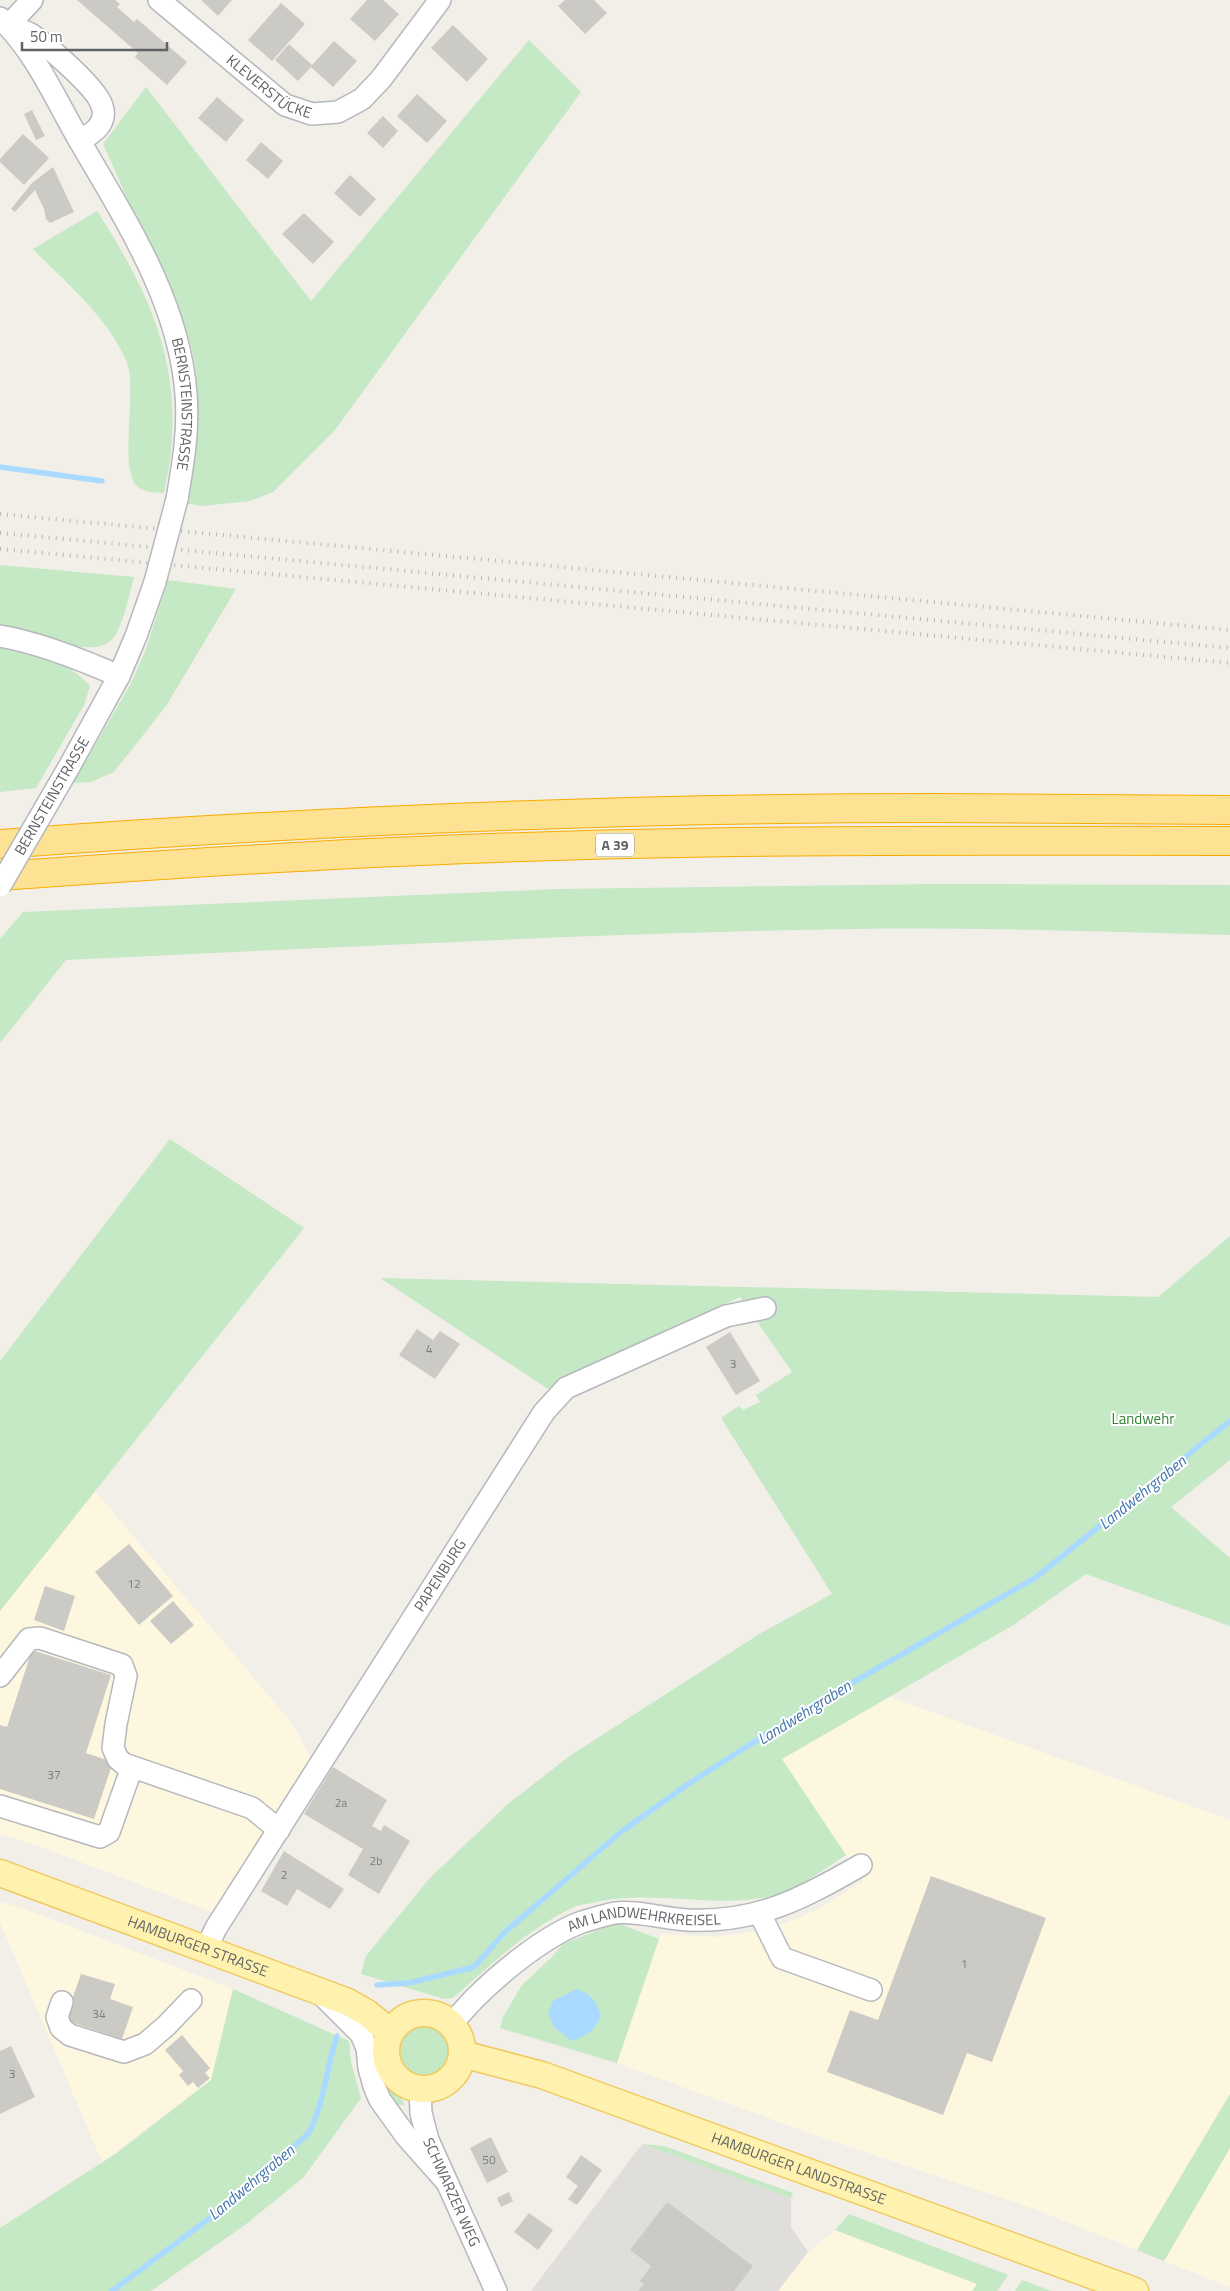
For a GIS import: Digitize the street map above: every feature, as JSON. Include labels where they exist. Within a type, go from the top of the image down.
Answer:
[{"type":"highway","name":"A 39","points":[[0,844],[260,827],[560,815],[932,808],[1230,810]]},
{"type":"highway","name":"A 39","points":[[0,876],[266,858],[557,846],[937,841],[1230,841]]},
{"type":"main road","name":"HAMBURGER STRASSE","points":[[0,1873],[316,1989],[367,2013],[390,2032]]},
{"type":"main road","points":[[426,2012],[450,2022],[457,2032],[462,2054],[459,2066],[452,2076],[443,2084],[432,2088],[420,2089],[408,2086],[397,2078],[390,2068],[386,2056],[386,2044],[390,2032],[402,2019],[413,2014],[426,2012]]},
{"type":"main road","name":"HAMBURGER LANDSTRASSE","points":[[462,2054],[542,2075],[1134,2291]]},
{"type":"street","points":[[32,0],[4,22],[31,34],[66,64],[94,92],[102,106],[103,114],[100,124],[92,134],[79,140]]},
{"type":"street","name":"KLEVERSTÜCKE","points":[[159,0],[285,105],[312,114],[338,112],[362,99],[381,79],[440,0]]},
{"type":"street","name":"BERNSTEINSTRASSE","points":[[0,886],[119,676],[136,636],[155,582],[177,499],[186,448],[187,417],[184,371],[175,332],[167,308],[141,251],[32,58],[4,22]]},
{"type":"street","points":[[0,636],[15,638],[77,659],[119,676]]},
{"type":"street","name":"PAPENBURG","points":[[206,1949],[216,1928],[544,1412],[566,1388],[726,1316],[765,1308]]},
{"type":"street","points":[[0,1676],[29,1639],[40,1638],[122,1665],[126,1676],[113,1748],[118,1758],[124,1764],[132,1767],[252,1808],[280,1830]]},
{"type":"street","points":[[0,1806],[100,1836],[109,1832],[132,1767]]},
{"type":"street","name":"AM LANDWEHRKREISEL","points":[[450,2022],[460,2016],[474,1999],[538,1946],[582,1922],[616,1913],[687,1920],[739,1918],[760,1914],[811,1894],[860,1865]]},
{"type":"street","points":[[760,1914],[782,1958],[871,1990]]},
{"type":"street","points":[[316,1989],[361,2034],[368,2048],[369,2068],[380,2100],[406,2136],[444,2179]]},
{"type":"street","points":[[62,2002],[57,2016],[61,2028],[70,2035],[124,2052],[145,2044],[166,2026],[191,2000]]},
{"type":"street","name":"SCHWARZER WEG","points":[[420,2089],[421,2113],[428,2140],[496,2291]]},
{"type":"shaded area","points":[[95,1491],[292,1723],[314,1764],[268,1836],[242,1866],[212,1912],[44,1848],[0,1834],[0,1611]]},
{"type":"shaded area","points":[[890,1697],[1230,1820],[1230,2094],[1137,2250],[1034,2209],[812,2134],[617,2063],[661,1934],[716,1937],[770,1929],[815,1911],[863,1881],[782,1759]]},
{"type":"shaded area","points":[[0,1902],[22,1908],[233,1989],[211,2080],[102,2162],[0,1922]]},
{"type":"shaded area","points":[[642,2144],[791,2198],[791,2227],[808,2252],[778,2291],[531,2291]]},
{"type":"shaded area","points":[[1230,2148],[1230,2287],[1164,2261]]},
{"type":"shaded area","points":[[835,2230],[977,2284],[972,2291],[778,2291],[808,2252]]},
{"type":"green space","points":[[529,40],[581,92],[335,430],[273,492],[250,501],[202,506],[184,503],[196,446],[198,408],[192,350],[178,311],[103,144],[146,87],[311,301]]},
{"type":"green space","points":[[97,211],[136,279],[151,312],[162,345],[170,379],[173,415],[171,453],[164,493],[141,489],[132,478],[128,447],[129,373],[126,360],[118,344],[108,328],[84,300],[33,249]]},
{"type":"green space","points":[[0,565],[134,577],[122,621],[114,637],[109,642],[99,646],[72,646],[0,626]]},
{"type":"green space","points":[[168,580],[236,589],[166,706],[114,772],[91,782],[73,783],[130,685],[145,652]]},
{"type":"green space","points":[[0,644],[24,650],[60,663],[71,669],[90,686],[84,705],[36,788],[0,792]]},
{"type":"green space","points":[[938,884],[1230,885],[1230,935],[949,929],[757,931],[461,941],[66,960],[0,1043],[0,939],[23,912],[558,889]]},
{"type":"green space","points":[[170,1139],[304,1228],[0,1611],[0,1361]]},
{"type":"green space","name":"Landwehr","points":[[1230,1236],[1230,1460],[1171,1507],[1230,1558],[1230,1626],[1086,1574],[1015,1624],[782,1759],[846,1855],[806,1881],[784,1892],[762,1898],[721,1901],[637,1898],[617,1899],[576,1906],[558,1915],[526,1936],[453,1998],[444,1999],[361,1974],[366,1956],[429,1879],[508,1804],[571,1755],[761,1633],[832,1594],[721,1418],[739,1406],[743,1410],[760,1402],[756,1395],[792,1372],[740,1297],[548,1389],[380,1278],[1158,1297]]},
{"type":"green space","points":[[617,1923],[659,1939],[617,2063],[500,2028],[503,2017],[522,1985],[563,1944]]},
{"type":"green space","points":[[233,1989],[349,2041],[351,2062],[361,2098],[303,2178],[246,2224],[151,2291],[0,2291],[0,2228],[117,2153],[211,2080]]},
{"type":"green space","points":[[419,2027],[429,2027],[438,2031],[444,2037],[447,2042],[447,2060],[438,2071],[429,2075],[419,2075],[410,2071],[404,2065],[400,2056],[400,2046],[404,2037],[410,2031]]},
{"type":"green space","points":[[376,2041],[381,2069],[399,2093],[405,2105],[393,2105],[378,2070]]},
{"type":"green space","points":[[1230,2094],[1230,2148],[1164,2261],[1137,2250]]},
{"type":"green space","points":[[642,2144],[664,2146],[793,2193],[791,2198]]},
{"type":"green space","points":[[849,2214],[1008,2275],[997,2291],[972,2291],[977,2284],[835,2230]]},
{"type":"green space","points":[[1022,2280],[1052,2291],[1015,2291]]},
{"type":"water","points":[[577,1989],[586,1993],[592,1999],[601,2015],[590,2032],[572,2041],[555,2028],[548,2014],[553,2001]]},
{"type":"building","points":[[77,0],[115,0],[120,4],[117,7],[134,22],[137,19],[187,62],[167,85],[135,57],[138,53]]},
{"type":"building","points":[[201,0],[232,0],[218,16]]},
{"type":"building","points":[[367,0],[383,0],[399,14],[375,41],[350,19]]},
{"type":"building","points":[[565,0],[594,0],[607,13],[585,34],[558,6]]},
{"type":"building","points":[[281,3],[305,24],[272,61],[248,40]]},
{"type":"building","points":[[453,25],[488,59],[467,82],[431,48]]},
{"type":"building","points":[[334,41],[357,61],[333,87],[311,67],[298,81],[275,60],[289,44],[312,65]]},
{"type":"building","points":[[417,94],[447,121],[427,143],[397,116]]},
{"type":"building","points":[[217,97],[244,120],[226,142],[198,118]]},
{"type":"building","points":[[32,110],[45,136],[36,140],[24,114]]},
{"type":"building","points":[[383,116],[398,131],[383,148],[367,133]]},
{"type":"building","points":[[23,134],[49,158],[24,185],[0,162],[0,159]]},
{"type":"building","points":[[261,142],[283,161],[268,179],[246,160]]},
{"type":"building","points":[[53,167],[74,212],[50,223],[46,219],[44,209],[35,190],[15,212],[11,209],[32,183]]},
{"type":"building","points":[[350,175],[376,199],[360,217],[334,193]]},
{"type":"building","points":[[304,213],[334,242],[313,264],[282,234]]},
{"type":"building","points":[[417,1329],[433,1340],[440,1331],[460,1344],[435,1379],[399,1355]]},
{"type":"building","points":[[730,1332],[760,1381],[736,1395],[706,1347]]},
{"type":"building","points":[[129,1544],[173,1596],[139,1625],[95,1572]]},
{"type":"building","points":[[45,1586],[75,1596],[64,1631],[34,1620]]},
{"type":"building","points":[[173,1601],[194,1625],[171,1644],[150,1621]]},
{"type":"building","points":[[32,1650],[111,1675],[86,1753],[113,1762],[94,1819],[0,1789],[0,1725],[7,1727]]},
{"type":"building","points":[[333,1767],[387,1800],[372,1826],[381,1831],[384,1825],[410,1841],[379,1894],[348,1875],[363,1849],[304,1814]]},
{"type":"building","points":[[284,1851],[344,1889],[330,1909],[297,1889],[287,1906],[261,1891]]},
{"type":"building","points":[[931,1876],[1046,1918],[992,2062],[967,2053],[943,2115],[827,2072],[850,2010],[878,2020]]},
{"type":"building","points":[[81,1974],[115,1984],[110,1999],[133,2007],[122,2039],[65,2020]]},
{"type":"building","points":[[182,2035],[210,2068],[205,2073],[210,2078],[198,2088],[193,2082],[188,2086],[179,2075],[183,2071],[165,2050]]},
{"type":"building","points":[[11,2046],[35,2097],[0,2114],[0,2051]]},
{"type":"building","points":[[491,2137],[508,2172],[487,2183],[470,2148]]},
{"type":"building","points":[[581,2155],[602,2170],[577,2205],[568,2199],[578,2186],[566,2177]]},
{"type":"building","points":[[509,2192],[513,2201],[501,2207],[497,2198]]},
{"type":"building","points":[[667,2202],[753,2266],[734,2291],[638,2291],[644,2284],[640,2281],[651,2266],[630,2250]]},
{"type":"building","points":[[529,2213],[553,2230],[538,2250],[514,2232]]},
{"type":"waterway","points":[[0,467],[102,481]]},
{"type":"waterway","name":"Landwehrgraben","points":[[377,1985],[409,1983],[474,1967],[505,1932],[621,1832],[688,1784],[803,1711],[1035,1578],[1230,1421]]},
{"type":"waterway","name":"Landwehrgraben","points":[[112,2291],[214,2215],[308,2134],[321,2099],[337,2036]]},
{"type":"railway","points":[[0,514],[1230,630]]},
{"type":"railway","points":[[0,533],[1230,648]]},
{"type":"railway","points":[[0,549],[1230,663]]}]
